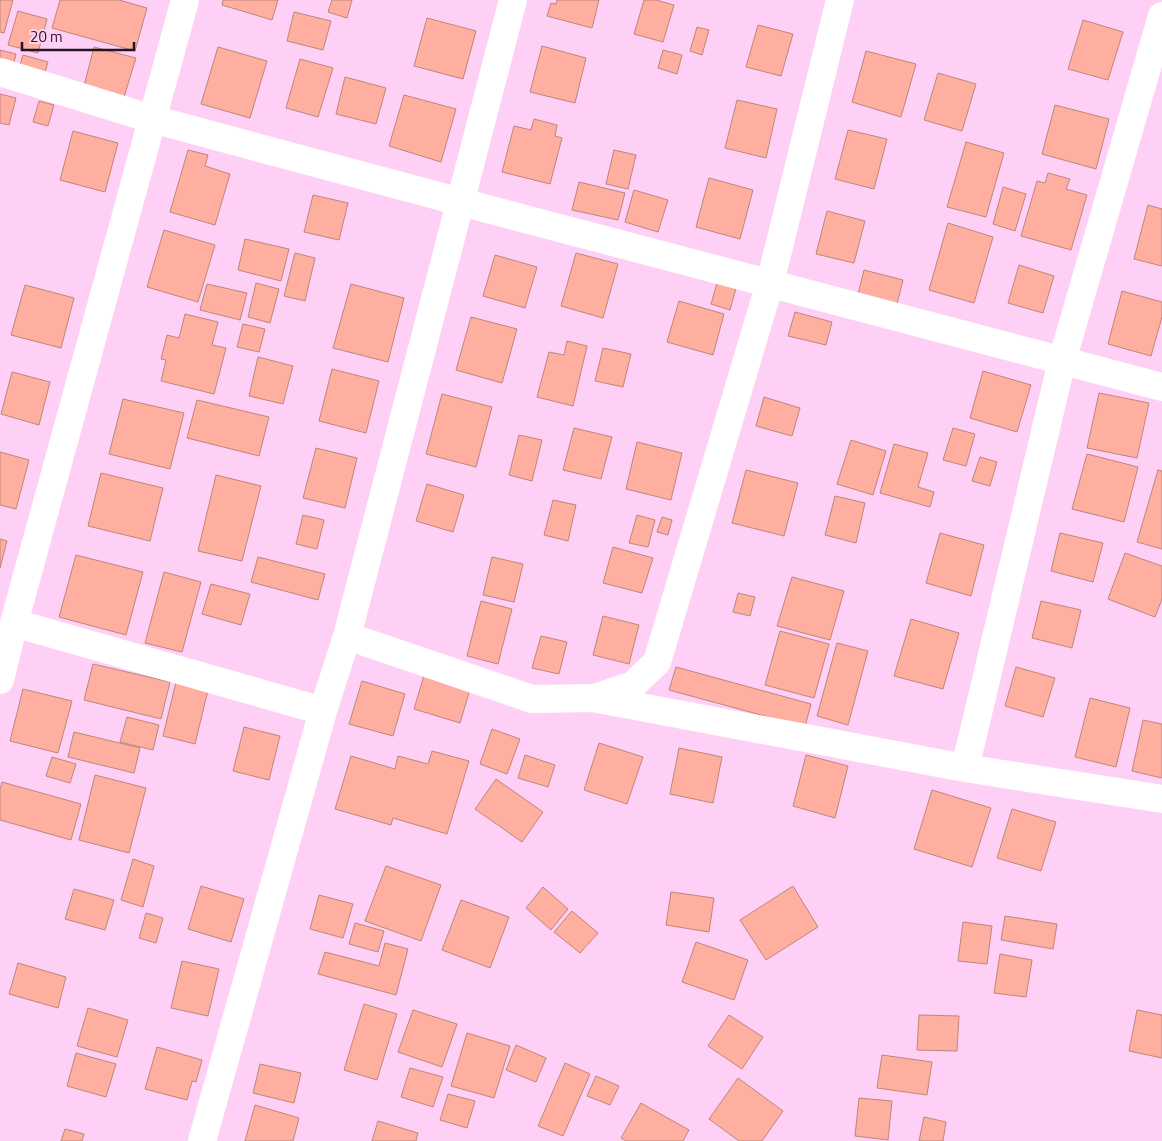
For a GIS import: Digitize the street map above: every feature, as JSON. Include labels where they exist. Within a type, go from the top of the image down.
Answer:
[{"type":"street","points":[[0,680],[185,0]]},
{"type":"street","points":[[202,1141],[323,711],[347,636],[513,0]]},
{"type":"street","points":[[594,698],[633,686],[658,662],[770,283],[840,0]]},
{"type":"street","points":[[1152,0],[1162,2]]},
{"type":"street","points":[[965,768],[1062,361],[1162,16]]},
{"type":"street","points":[[0,72],[152,119],[1162,387]]},
{"type":"street","points":[[14,623],[323,711]]},
{"type":"street","points":[[347,636],[532,699],[594,698],[965,768],[1162,799]]},
{"type":"building","points":[[0,0],[13,0],[4,33],[0,32]]},
{"type":"building","points":[[60,0],[119,0],[147,8],[135,51],[52,28]]},
{"type":"building","points":[[223,0],[278,0],[272,20],[222,5]]},
{"type":"building","points":[[332,0],[352,0],[347,18],[328,12]]},
{"type":"building","points":[[557,0],[599,0],[592,28],[547,16],[551,3],[556,4]]},
{"type":"building","points":[[644,0],[656,0],[674,5],[663,42],[634,34]]},
{"type":"building","points":[[18,11],[47,19],[38,53],[8,45]]},
{"type":"building","points":[[294,12],[331,21],[323,50],[287,41]]},
{"type":"building","points":[[427,18],[476,31],[463,79],[414,66]]},
{"type":"building","points":[[1083,20],[1123,32],[1108,80],[1068,69]]},
{"type":"building","points":[[758,25],[793,34],[781,76],[746,67]]},
{"type":"building","points":[[697,27],[709,30],[702,55],[690,51]]},
{"type":"building","points":[[542,46],[586,58],[575,103],[530,92]]},
{"type":"building","points":[[94,47],[136,58],[124,97],[84,86]]},
{"type":"building","points":[[218,47],[267,61],[250,118],[201,104]]},
{"type":"building","points":[[0,50],[16,54],[12,70],[0,67]]},
{"type":"building","points":[[663,50],[682,55],[677,74],[658,68]]},
{"type":"building","points":[[866,51],[916,64],[901,117],[852,102]]},
{"type":"building","points":[[23,55],[48,62],[43,79],[18,72]]},
{"type":"building","points":[[300,59],[333,68],[318,117],[286,108]]},
{"type":"building","points":[[938,73],[976,84],[962,131],[924,120]]},
{"type":"building","points":[[345,77],[386,88],[376,124],[336,114]]},
{"type":"building","points":[[0,94],[16,98],[9,125],[0,123]]},
{"type":"building","points":[[404,95],[456,109],[441,162],[389,146]]},
{"type":"building","points":[[737,100],[777,109],[766,158],[725,148]]},
{"type":"building","points":[[39,101],[54,105],[48,126],[33,122]]},
{"type":"building","points":[[1055,105],[1109,119],[1096,169],[1042,154]]},
{"type":"building","points":[[534,119],[557,125],[555,136],[562,138],[550,184],[502,172],[514,126],[531,130]]},
{"type":"building","points":[[848,130],[887,139],[874,189],[835,179]]},
{"type":"building","points":[[73,131],[118,143],[105,192],[60,180]]},
{"type":"building","points":[[966,142],[1004,153],[986,217],[947,207]]},
{"type":"building","points":[[188,150],[208,155],[205,166],[230,174],[215,225],[170,212]]},
{"type":"building","points":[[614,150],[636,155],[628,189],[606,184]]},
{"type":"building","points":[[1048,173],[1070,179],[1066,189],[1087,195],[1071,250],[1021,236],[1037,181],[1045,183]]},
{"type":"building","points":[[709,178],[753,190],[740,239],[696,227]]},
{"type":"building","points":[[579,182],[625,193],[618,220],[572,210]]},
{"type":"building","points":[[1003,187],[1026,194],[1015,231],[993,224]]},
{"type":"building","points":[[634,190],[668,200],[658,232],[625,222]]},
{"type":"building","points":[[313,195],[348,203],[339,240],[304,232]]},
{"type":"building","points":[[1148,205],[1162,209],[1162,266],[1134,259]]},
{"type":"building","points":[[827,211],[865,221],[854,263],[816,254]]},
{"type":"building","points":[[948,223],[993,237],[974,303],[929,290]]},
{"type":"building","points":[[164,230],[215,245],[198,302],[147,287]]},
{"type":"building","points":[[245,239],[289,249],[281,281],[238,270]]},
{"type":"building","points":[[295,253],[315,258],[305,301],[284,296]]},
{"type":"building","points":[[576,253],[618,264],[603,318],[561,306]]},
{"type":"building","points":[[495,255],[537,267],[525,308],[483,296]]},
{"type":"building","points":[[1019,265],[1054,276],[1043,313],[1008,303]]},
{"type":"building","points":[[864,270],[903,280],[897,304],[858,294]]},
{"type":"building","points":[[256,283],[279,289],[270,323],[248,317]]},
{"type":"building","points":[[717,283],[736,288],[730,310],[711,304]]},
{"type":"building","points":[[207,284],[247,293],[240,320],[200,310]]},
{"type":"building","points":[[351,284],[404,298],[388,362],[333,348]]},
{"type":"building","points":[[25,285],[74,298],[61,348],[11,335]]},
{"type":"building","points":[[1122,291],[1162,302],[1162,317],[1151,356],[1108,344]]},
{"type":"building","points":[[679,301],[724,314],[713,355],[667,342]]},
{"type":"building","points":[[795,312],[832,322],[826,345],[788,336]]},
{"type":"building","points":[[185,314],[218,322],[212,345],[226,348],[214,394],[161,381],[166,360],[161,359],[167,335],[179,338]]},
{"type":"building","points":[[471,317],[517,329],[502,383],[456,370]]},
{"type":"building","points":[[243,324],[265,329],[259,352],[237,347]]},
{"type":"building","points":[[567,341],[587,346],[573,406],[537,397],[549,352],[564,355]]},
{"type":"building","points":[[603,348],[631,354],[623,387],[595,381]]},
{"type":"building","points":[[258,357],[293,366],[283,404],[249,396]]},
{"type":"building","points":[[332,369],[379,381],[366,433],[319,421]]},
{"type":"building","points":[[983,371],[1031,385],[1017,432],[970,418]]},
{"type":"building","points":[[12,372],[50,382],[39,425],[1,414]]},
{"type":"building","points":[[1099,393],[1149,403],[1137,458],[1087,448]]},
{"type":"building","points":[[442,394],[492,407],[476,467],[426,454]]},
{"type":"building","points":[[764,397],[800,408],[792,436],[756,426]]},
{"type":"building","points":[[123,399],[184,413],[170,469],[109,454]]},
{"type":"building","points":[[197,400],[269,417],[259,456],[187,438]]},
{"type":"building","points":[[574,428],[612,437],[601,479],[563,470]]},
{"type":"building","points":[[953,428],[975,434],[966,466],[943,460]]},
{"type":"building","points":[[519,435],[542,440],[532,481],[509,475]]},
{"type":"building","points":[[851,440],[886,451],[873,495],[837,484]]},
{"type":"building","points":[[637,442],[682,453],[671,500],[626,489]]},
{"type":"building","points":[[894,444],[928,453],[918,487],[934,492],[930,507],[880,493]]},
{"type":"building","points":[[316,448],[357,458],[345,508],[303,498]]},
{"type":"building","points":[[0,452],[29,460],[16,509],[0,505]]},
{"type":"building","points":[[1087,454],[1138,467],[1124,522],[1072,509]]},
{"type":"building","points":[[980,457],[997,462],[990,486],[972,481]]},
{"type":"building","points":[[746,470],[798,483],[784,536],[732,523]]},
{"type":"building","points":[[1158,470],[1162,471],[1162,549],[1137,542]]},
{"type":"building","points":[[101,473],[163,488],[150,541],[88,526]]},
{"type":"building","points":[[216,475],[261,486],[242,561],[198,551]]},
{"type":"building","points":[[427,484],[464,495],[453,532],[416,521]]},
{"type":"building","points":[[835,496],[865,503],[856,543],[825,535]]},
{"type":"building","points":[[553,500],[576,505],[568,541],[544,535]]},
{"type":"building","points":[[303,515],[324,520],[317,549],[296,544]]},
{"type":"building","points":[[637,515],[655,520],[648,547],[629,543]]},
{"type":"building","points":[[662,517],[672,520],[668,535],[657,532]]},
{"type":"building","points":[[940,533],[984,545],[971,596],[926,583]]},
{"type":"building","points":[[1060,533],[1103,543],[1093,582],[1051,571]]},
{"type":"building","points":[[0,539],[7,541],[0,568]]},
{"type":"building","points":[[613,547],[653,558],[642,593],[603,583]]},
{"type":"building","points":[[1125,553],[1162,566],[1162,599],[1155,617],[1108,599]]},
{"type":"building","points":[[76,555],[143,572],[126,635],[59,617]]},
{"type":"building","points":[[258,557],[325,574],[318,600],[251,582]]},
{"type":"building","points":[[492,557],[523,564],[514,602],[483,595]]},
{"type":"building","points":[[164,572],[201,582],[182,652],[145,643]]},
{"type":"building","points":[[792,577],[844,591],[830,640],[777,626]]},
{"type":"building","points":[[211,584],[250,594],[241,625],[202,614]]},
{"type":"building","points":[[738,593],[755,597],[750,616],[733,612]]},
{"type":"building","points":[[481,601],[512,609],[498,664],[467,656]]},
{"type":"building","points":[[1041,601],[1081,610],[1072,648],[1032,638]]},
{"type":"building","points":[[603,616],[639,625],[629,664],[593,655]]},
{"type":"building","points":[[911,619],[959,633],[943,689],[894,676]]},
{"type":"building","points":[[780,631],[829,644],[814,698],[765,685]]},
{"type":"building","points":[[541,636],[567,642],[559,674],[532,668]]},
{"type":"building","points":[[837,643],[868,651],[848,725],[817,716]]},
{"type":"building","points":[[93,664],[170,682],[161,719],[84,700]]},
{"type":"building","points":[[676,667],[811,704],[805,727],[669,690]]},
{"type":"building","points":[[1016,667],[1055,678],[1043,717],[1005,706]]},
{"type":"building","points":[[425,672],[471,686],[460,723],[414,709]]},
{"type":"building","points":[[362,681],[405,694],[393,736],[349,724]]},
{"type":"building","points":[[176,682],[208,690],[195,744],[163,736]]},
{"type":"building","points":[[23,689],[72,701],[58,753],[10,741]]},
{"type":"building","points":[[1090,698],[1130,708],[1116,767],[1075,757]]},
{"type":"building","points":[[127,717],[159,725],[153,750],[120,742]]},
{"type":"building","points":[[1143,720],[1162,724],[1162,778],[1132,771]]},
{"type":"building","points":[[244,727],[280,736],[269,780],[233,771]]},
{"type":"building","points":[[492,729],[520,739],[507,774],[480,764]]},
{"type":"building","points":[[74,732],[140,748],[134,773],[68,757]]},
{"type":"building","points":[[599,743],[643,757],[627,804],[584,790]]},
{"type":"building","points":[[679,748],[722,757],[713,803],[670,794]]},
{"type":"building","points":[[432,751],[469,761],[447,834],[393,818],[391,825],[335,809],[351,756],[395,769],[398,756],[428,764]]},
{"type":"building","points":[[525,755],[555,765],[548,787],[518,778]]},
{"type":"building","points":[[806,755],[848,766],[835,818],[793,806]]},
{"type":"building","points":[[52,757],[76,764],[70,783],[46,776]]},
{"type":"building","points":[[95,775],[146,788],[129,853],[79,840]]},
{"type":"building","points":[[496,779],[543,812],[522,842],[475,809]]},
{"type":"building","points":[[2,782],[81,804],[71,840],[0,820],[0,789]]},
{"type":"building","points":[[932,790],[991,808],[972,867],[914,849]]},
{"type":"building","points":[[1012,809],[1056,822],[1041,871],[997,858]]},
{"type":"building","points":[[133,859],[154,866],[143,907],[121,900]]},
{"type":"building","points":[[386,866],[441,885],[421,941],[365,921]]},
{"type":"building","points":[[201,886],[244,899],[231,942],[188,929]]},
{"type":"building","points":[[793,886],[818,927],[766,960],[740,920]]},
{"type":"building","points":[[543,887],[568,909],[551,930],[526,908]]},
{"type":"building","points":[[74,889],[114,900],[105,930],[65,919]]},
{"type":"building","points":[[671,892],[714,898],[709,932],[666,925]]},
{"type":"building","points":[[319,895],[353,904],[343,938],[310,929]]},
{"type":"building","points":[[461,900],[509,917],[490,968],[442,950]]},
{"type":"building","points":[[572,911],[598,933],[580,953],[554,932]]},
{"type":"building","points":[[146,913],[163,918],[156,943],[139,938]]},
{"type":"building","points":[[1005,916],[1057,924],[1053,949],[1001,940]]},
{"type":"building","points":[[963,922],[992,926],[987,964],[958,961]]},
{"type":"building","points":[[355,923],[384,931],[378,952],[349,944]]},
{"type":"building","points":[[696,942],[748,960],[734,1000],[682,982]]},
{"type":"building","points":[[385,943],[408,949],[396,995],[318,974],[325,952],[379,966]]},
{"type":"building","points":[[1000,954],[1032,960],[1026,997],[994,993]]},
{"type":"building","points":[[182,961],[219,969],[208,1016],[171,1008]]},
{"type":"building","points":[[18,963],[66,977],[58,1008],[9,994]]},
{"type":"building","points":[[364,1004],[397,1014],[377,1080],[344,1070]]},
{"type":"building","points":[[88,1008],[128,1020],[117,1057],[77,1046]]},
{"type":"building","points":[[413,1010],[457,1024],[442,1067],[398,1052]]},
{"type":"building","points":[[1137,1010],[1162,1015],[1162,1058],[1129,1051]]},
{"type":"building","points":[[729,1015],[763,1037],[742,1069],[708,1046]]},
{"type":"building","points":[[919,1015],[959,1016],[957,1051],[917,1050]]},
{"type":"building","points":[[467,1033],[510,1046],[494,1098],[451,1086]]},
{"type":"building","points":[[516,1045],[546,1058],[536,1082],[506,1070]]},
{"type":"building","points":[[157,1047],[202,1060],[196,1082],[192,1081],[187,1100],[145,1089]]},
{"type":"building","points":[[76,1053],[116,1064],[106,1097],[67,1086]]},
{"type":"building","points":[[882,1055],[932,1062],[927,1095],[877,1088]]},
{"type":"building","points":[[565,1063],[590,1074],[563,1136],[538,1126]]},
{"type":"building","points":[[260,1064],[301,1073],[294,1103],[253,1093]]},
{"type":"building","points":[[410,1068],[443,1077],[433,1107],[401,1097]]},
{"type":"building","points":[[596,1076],[619,1086],[610,1105],[587,1096]]},
{"type":"building","points":[[738,1078],[783,1111],[762,1141],[739,1141],[709,1119]]},
{"type":"building","points":[[448,1094],[475,1101],[467,1128],[440,1120]]},
{"type":"building","points":[[859,1098],[892,1101],[888,1140],[855,1136]]},
{"type":"building","points":[[641,1103],[689,1130],[683,1141],[626,1141],[621,1138]]},
{"type":"building","points":[[255,1105],[299,1118],[293,1141],[245,1141]]},
{"type":"building","points":[[924,1117],[946,1122],[943,1141],[919,1141]]},
{"type":"building","points":[[378,1121],[418,1133],[416,1141],[372,1141]]},
{"type":"building","points":[[65,1129],[84,1134],[82,1141],[61,1141]]}]
